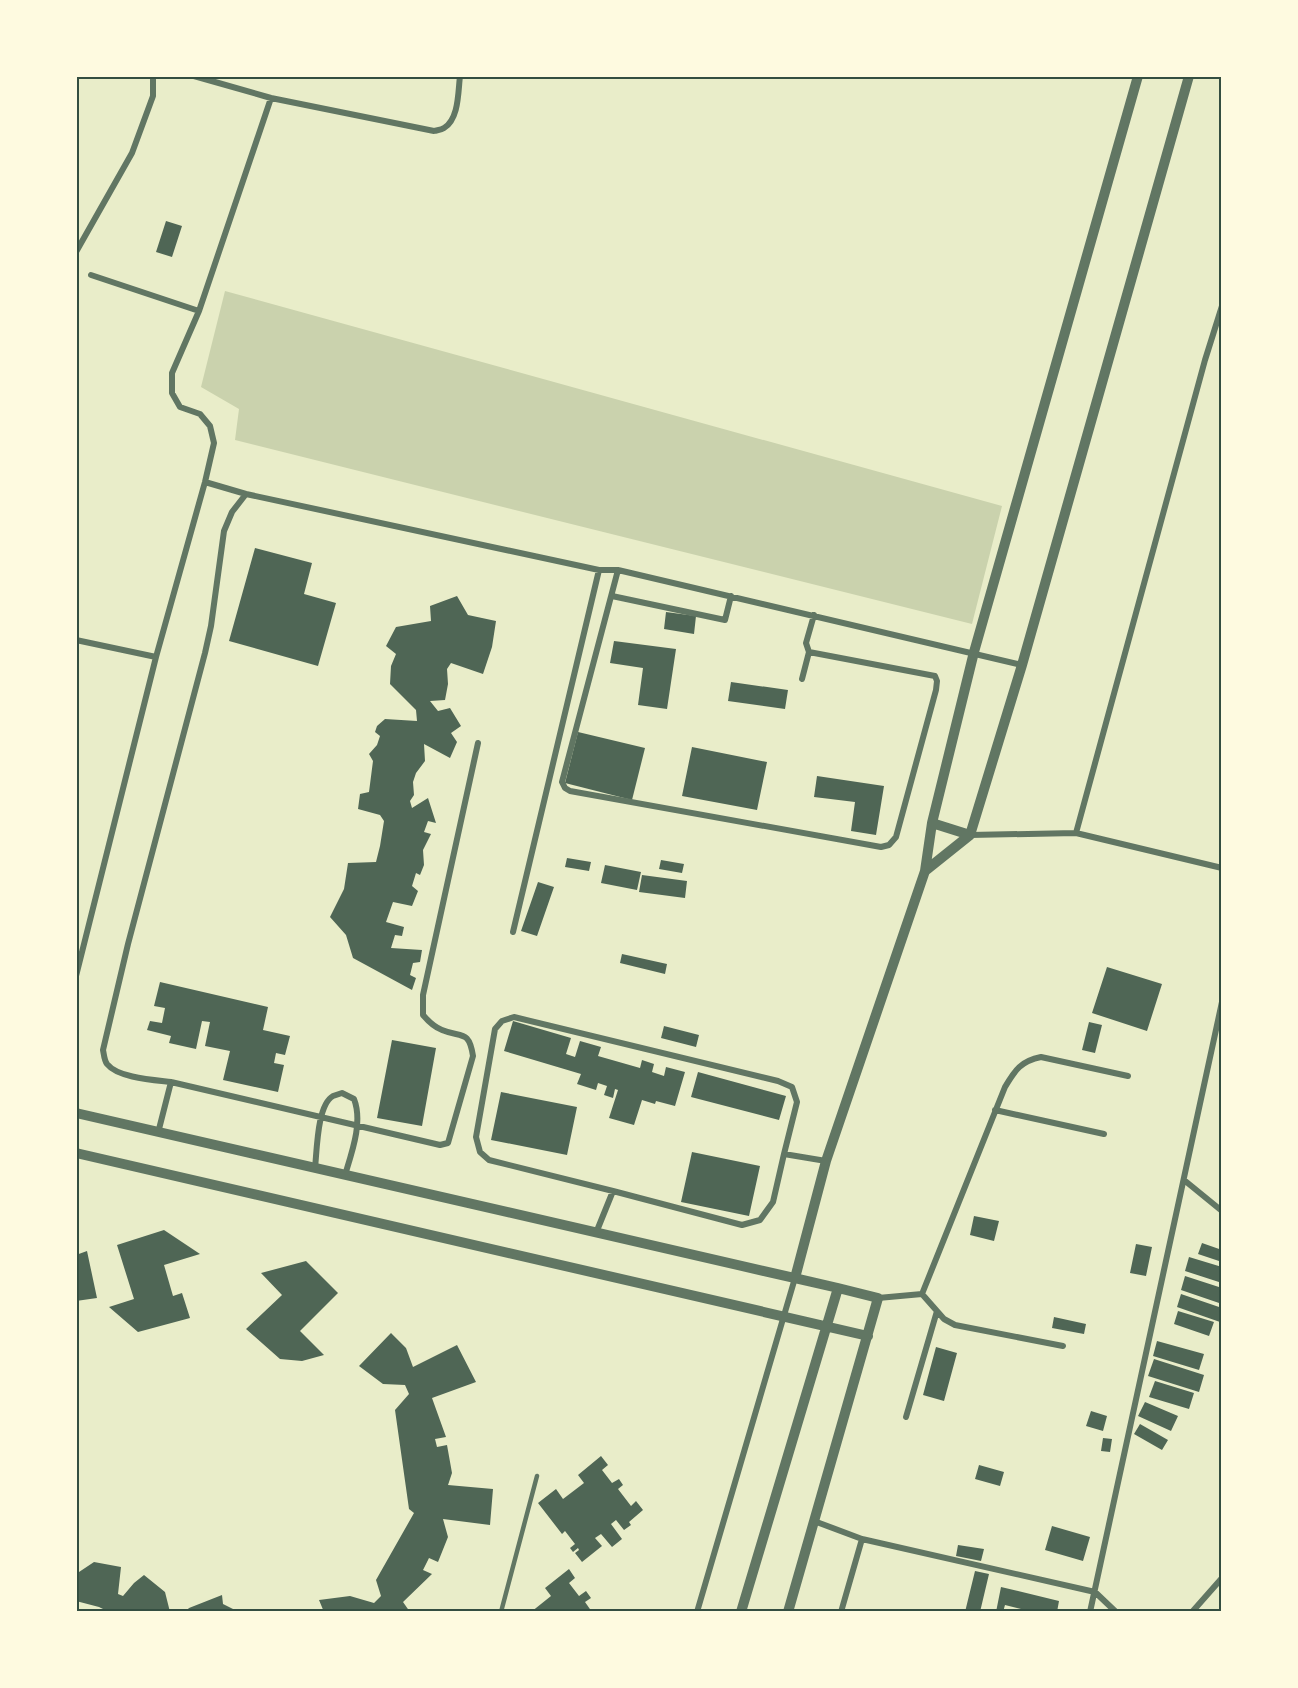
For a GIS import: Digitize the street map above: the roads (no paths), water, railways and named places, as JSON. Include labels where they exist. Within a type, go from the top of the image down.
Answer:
[{"type":"street","points":[[76,252],[132,153],[153,96],[153,76]]},
{"type":"street","points":[[194,76],[271,98],[434,131],[444,128],[453,118],[457,105],[460,76]]},
{"type":"street","points":[[697,1611],[795,1278],[826,1161],[925,871],[932,823],[974,652],[1138,76]]},
{"type":"street","points":[[925,871],[970,835],[1022,664],[1189,76]]},
{"type":"street","points":[[76,976],[156,657],[206,482],[214,443],[210,426],[200,414],[180,407],[172,393],[172,373],[199,311],[271,98]]},
{"type":"street","points":[[91,274],[199,311]]},
{"type":"street","points":[[1076,833],[1221,306]]},
{"type":"street","points":[[206,482],[246,494],[599,570],[618,570],[1022,664]]},
{"type":"street","points":[[246,494],[232,512],[224,531],[206,652],[131,933],[103,1050],[107,1064],[131,1076],[171,1082],[440,1145],[448,1143],[473,1056],[471,1043],[462,1035],[432,1025],[423,1015],[423,996],[478,743]]},
{"type":"street","points":[[513,932],[599,570]]},
{"type":"street","points":[[618,570],[562,782],[570,791],[869,845],[881,847],[889,845],[896,837],[936,690],[935,676],[809,652]]},
{"type":"street","points":[[612,596],[725,620],[731,596]]},
{"type":"street","points":[[802,679],[809,652],[806,643],[814,615]]},
{"type":"street","points":[[76,640],[156,657]]},
{"type":"street","points":[[932,823],[970,835],[1076,833],[1221,868]]},
{"type":"street","points":[[1090,1611],[1184,1180],[1218,1036],[1221,1002]]},
{"type":"street","points":[[514,1017],[778,1081],[792,1087],[797,1102],[784,1154],[773,1202],[760,1220],[742,1225],[489,1160],[480,1152],[476,1137],[495,1029],[502,1021],[514,1017]]},
{"type":"street","points":[[922,1294],[995,1110],[1005,1087],[1021,1065],[1030,1059],[1041,1057],[1128,1076]]},
{"type":"street","points":[[158,1133],[171,1082]]},
{"type":"street","points":[[315,1168],[324,1107],[332,1097],[342,1093],[354,1099],[358,1110],[353,1148],[345,1175]]},
{"type":"street","points":[[995,1110],[1104,1134]]},
{"type":"street","points":[[76,1113],[878,1298],[922,1294],[944,1319],[955,1325],[1063,1346]]},
{"type":"street","points":[[76,1153],[868,1336]]},
{"type":"street","points":[[784,1154],[826,1161]]},
{"type":"street","points":[[1184,1180],[1221,1211]]},
{"type":"street","points":[[596,1233],[613,1191]]},
{"type":"street","points":[[741,1611],[838,1288]]},
{"type":"street","points":[[788,1611],[878,1298]]},
{"type":"street","points":[[906,1417],[937,1311]]},
{"type":"street","points":[[814,1521],[862,1539],[1095,1592],[1116,1611]]},
{"type":"street","points":[[840,1611],[862,1539]]},
{"type":"street","points":[[1192,1611],[1221,1578]]},
{"type":"lane","points":[[501,1611],[537,1476]]}]
